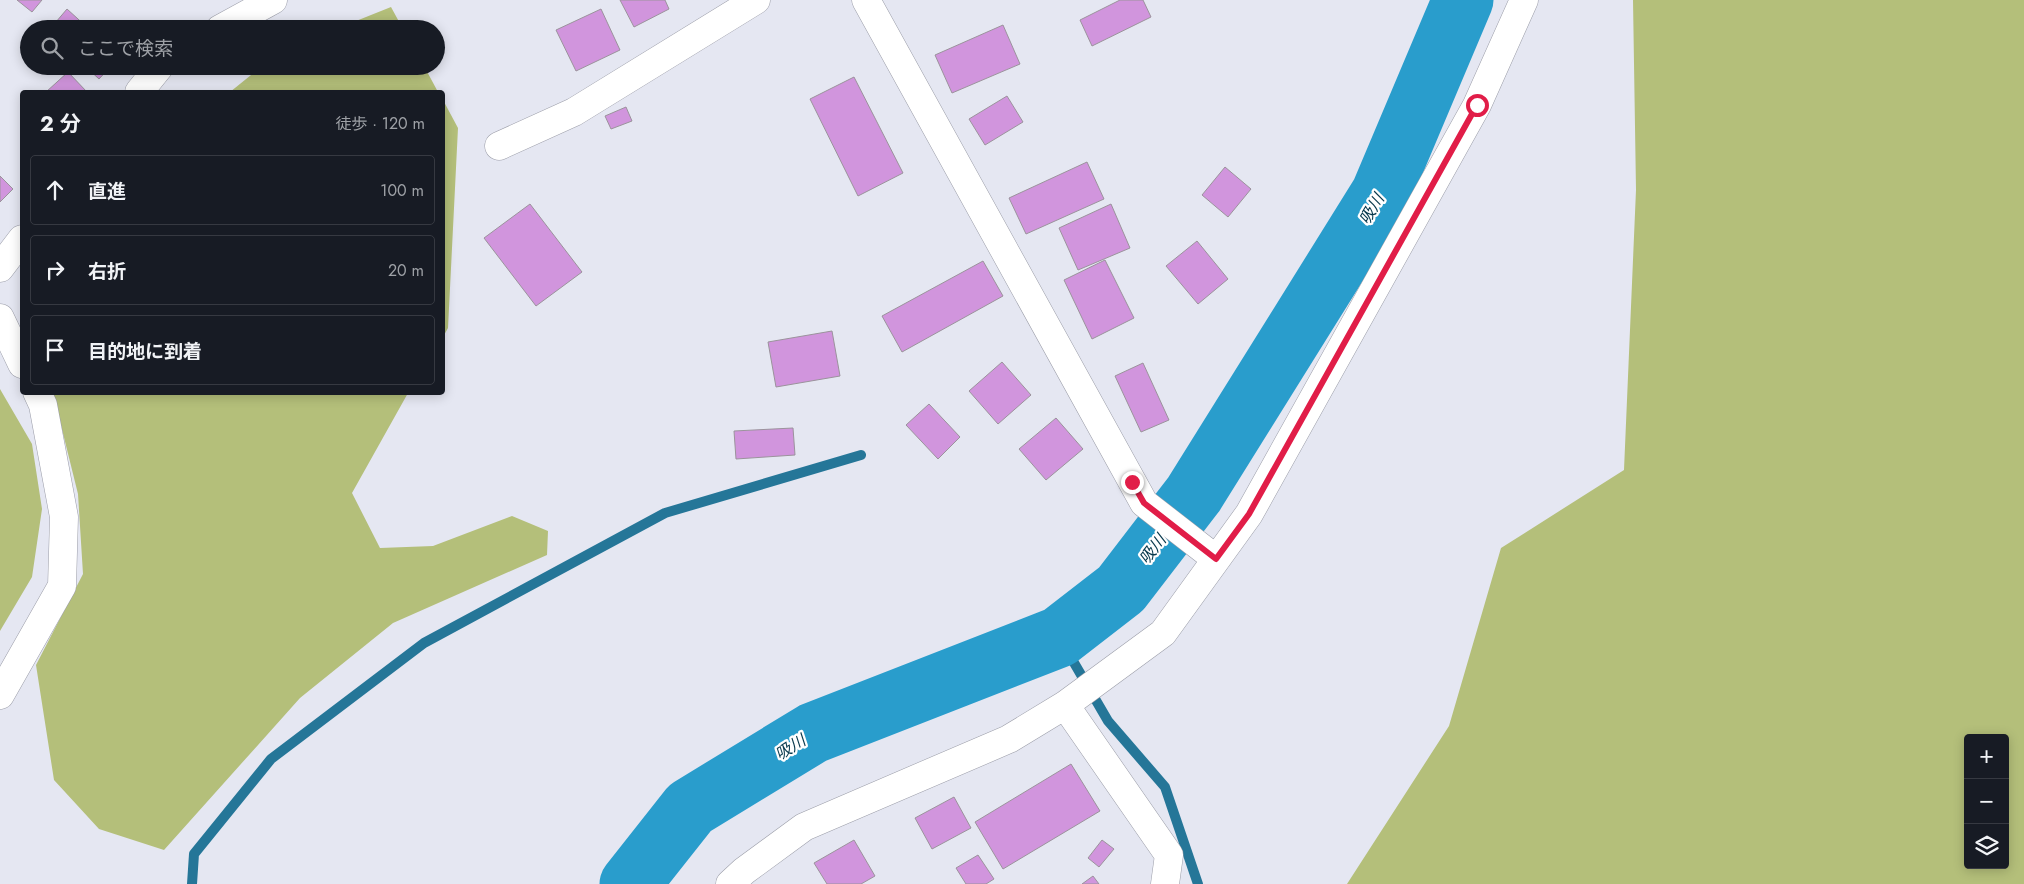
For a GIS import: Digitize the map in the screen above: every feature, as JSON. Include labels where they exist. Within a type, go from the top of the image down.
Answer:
[{"type":"street","points":[[236,20],[273,0]]},
{"type":"street","points":[[499,146],[574,112],[756,0]]},
{"type":"street","points":[[866,0],[1144,503],[1216,559]]},
{"type":"street","points":[[730,884],[744,871],[804,827],[1009,739],[1065,705],[1162,633],[1249,514],[1477,105],[1524,0]]},
{"type":"street","points":[[141,90],[153,75]]},
{"type":"street","points":[[0,268],[20,242]]},
{"type":"street","points":[[0,318],[20,360]]},
{"type":"street","points":[[0,695],[62,586],[64,517],[43,404],[38,395]]},
{"type":"street","points":[[1065,705],[1169,855],[1165,884]]},
{"type":"green space","points":[[1633,0],[2024,0],[2024,884],[1347,884],[1449,726],[1501,548],[1624,470],[1636,190]]},
{"type":"green space","points":[[391,7],[398,20],[358,20]]},
{"type":"green space","points":[[251,75],[429,75],[437,90],[232,90]]},
{"type":"green space","points":[[445,104],[458,128],[448,328],[445,333]]},
{"type":"green space","points":[[0,389],[32,444],[42,509],[32,577],[0,631]]},
{"type":"green space","points":[[53,395],[407,395],[352,493],[380,548],[433,546],[512,516],[548,531],[547,555],[393,623],[300,698],[164,850],[99,829],[54,780],[36,665],[83,574],[78,494]]},
{"type":"building","points":[[17,0],[42,0],[32,12]]},
{"type":"building","points":[[620,0],[665,0],[669,9],[634,27]]},
{"type":"building","points":[[1120,0],[1143,0],[1151,17],[1092,46],[1080,20]]},
{"type":"building","points":[[67,9],[79,20],[58,20]]},
{"type":"building","points":[[601,9],[620,50],[576,71],[556,30]]},
{"type":"building","points":[[1003,25],[1020,64],[952,93],[935,55]]},
{"type":"building","points":[[65,75],[71,75],[85,90],[48,90]]},
{"type":"building","points":[[95,75],[103,75],[99,79]]},
{"type":"building","points":[[854,77],[903,173],[858,196],[810,99]]},
{"type":"building","points":[[1007,96],[1023,122],[985,145],[969,119]]},
{"type":"building","points":[[626,107],[632,121],[611,129],[605,116]]},
{"type":"building","points":[[1087,162],[1104,199],[1026,234],[1009,198]]},
{"type":"building","points":[[1225,167],[1251,189],[1228,217],[1202,195]]},
{"type":"building","points":[[0,176],[13,189],[0,202]]},
{"type":"building","points":[[530,204],[582,272],[536,306],[484,238]]},
{"type":"building","points":[[1111,204],[1130,248],[1078,270],[1059,228]]},
{"type":"building","points":[[1197,241],[1228,279],[1198,304],[1166,266]]},
{"type":"building","points":[[1105,260],[1134,318],[1092,339],[1064,280]]},
{"type":"building","points":[[983,261],[1003,296],[902,352],[882,316]]},
{"type":"building","points":[[832,331],[840,376],[776,387],[768,342]]},
{"type":"building","points":[[1002,362],[1031,395],[998,424],[969,391]]},
{"type":"building","points":[[1143,363],[1169,420],[1141,432],[1115,376]]},
{"type":"building","points":[[929,404],[960,437],[938,459],[906,425]]},
{"type":"building","points":[[1056,418],[1083,449],[1046,480],[1019,449]]},
{"type":"building","points":[[793,428],[795,455],[736,459],[734,431]]},
{"type":"building","points":[[1071,764],[1100,811],[1003,869],[975,822]]},
{"type":"building","points":[[954,797],[971,828],[932,849],[915,818]]},
{"type":"building","points":[[854,840],[875,876],[861,884],[827,884],[814,863]]},
{"type":"building","points":[[1102,840],[1114,849],[1099,867],[1088,858]]},
{"type":"building","points":[[978,855],[994,879],[986,884],[966,884],[956,868]]},
{"type":"building","points":[[1093,876],[1099,884],[1082,884]]},
{"type":"waterway","name":"吸川","points":[[630,884],[690,808],[813,733],[1059,637],[1121,589],[1194,494],[1381,194],[1463,0]]},
{"type":"waterway","points":[[192,884],[194,854],[271,759],[424,643],[665,513],[861,455]]},
{"type":"waterway","points":[[1059,637],[1108,721],[1165,787],[1198,884]]},
{"type":"route","points":[[1132,482],[1144,503],[1216,559],[1249,514],[1477,105]]}]
